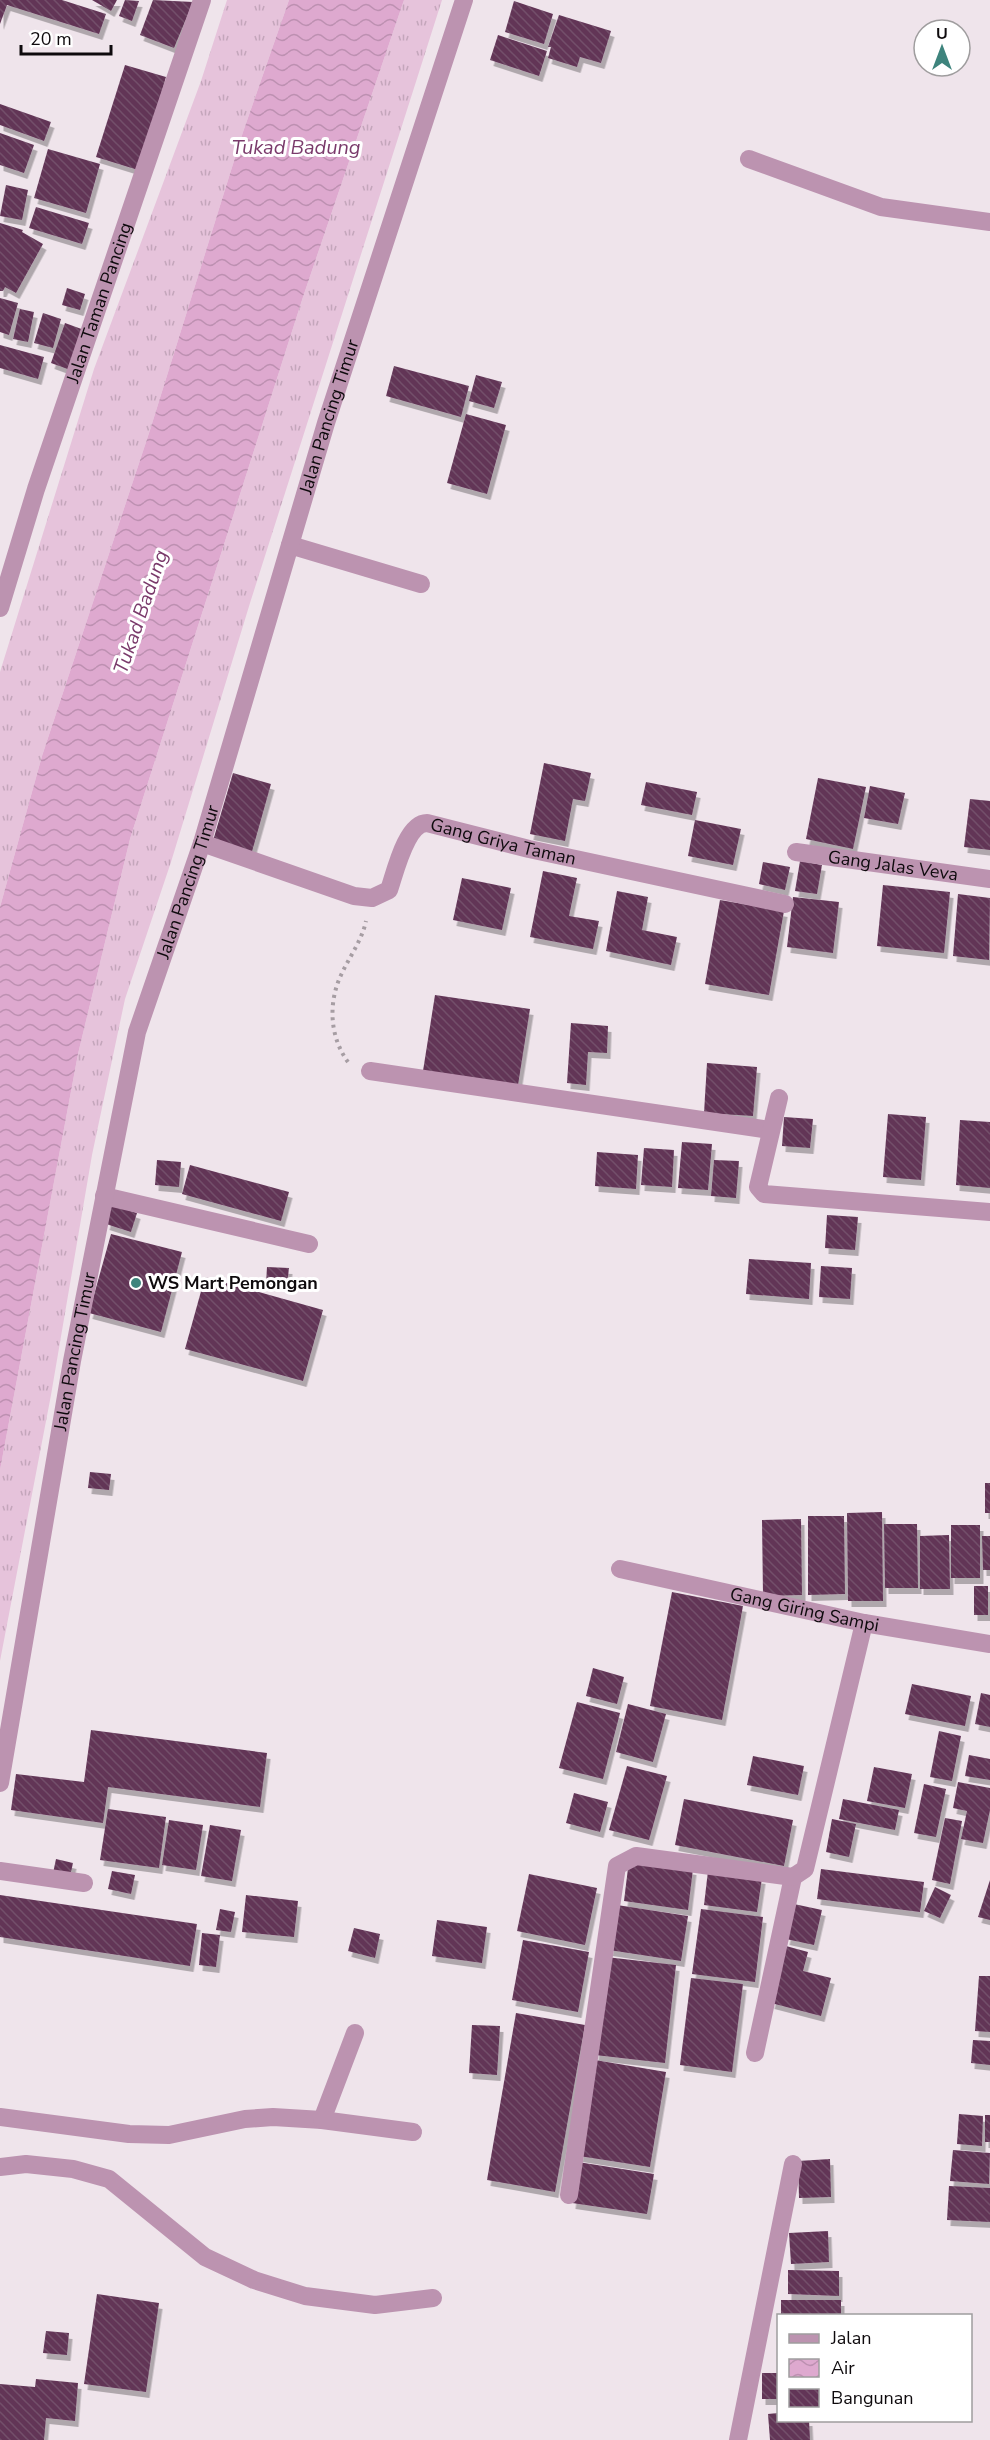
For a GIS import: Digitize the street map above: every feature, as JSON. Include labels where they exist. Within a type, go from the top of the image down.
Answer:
[{"type":"street","name":"Jalan Taman Pancing","points":[[0,608],[36,489],[202,0]]},
{"type":"street","name":"Jalan Pancing Timur","points":[[0,1783],[72,1361],[136,1032],[202,843],[326,423],[464,0]]},
{"type":"street","points":[[749,159],[881,207],[990,222]]},
{"type":"street","points":[[290,545],[421,584]]},
{"type":"street","name":"Gang Griya Taman","points":[[372,898],[389,890],[410,834],[417,826],[427,823],[529,849],[785,904]]},
{"type":"street","points":[[202,843],[354,896],[372,898]]},
{"type":"street","name":"Gang Jalas Veva","points":[[796,852],[990,879]]},
{"type":"street","points":[[370,1071],[770,1130]]},
{"type":"street","points":[[779,1098],[758,1187],[764,1194],[990,1212]]},
{"type":"street","points":[[104,1196],[309,1244]]},
{"type":"street","name":"Gang Giring Sampi","points":[[620,1569],[864,1623],[990,1644]]},
{"type":"street","points":[[569,2195],[617,1866],[636,1856],[793,1877],[805,1869],[864,1623]]},
{"type":"street","points":[[0,1871],[84,1883]]},
{"type":"street","points":[[755,2053],[793,1877]]},
{"type":"street","points":[[322,2120],[355,2033]]},
{"type":"street","points":[[0,2117],[129,2134],[169,2135],[244,2119],[273,2117],[322,2120],[413,2132]]},
{"type":"street","points":[[0,2167],[26,2164],[73,2169],[109,2179],[205,2257],[254,2280],[305,2296],[375,2306],[433,2298]]},
{"type":"street","points":[[738,2440],[793,2164]]},
{"type":"path","points":[[370,1071],[350,1065],[341,1053],[335,1036],[332,1005],[341,974],[365,926],[372,898]]},
{"type":"green space","points":[[227,0],[289,0],[243,132],[150,430],[42,756],[0,907],[0,672],[94,369],[201,81]]},
{"type":"green space","points":[[404,0],[442,0],[250,603],[171,862],[125,999],[92,1155],[51,1395],[0,1661],[0,1470],[78,1054],[130,839],[303,297]]},
{"type":"water","name":"Tukad Badung","points":[[289,0],[404,0],[303,297],[130,839],[78,1054],[0,1470],[0,907],[42,756],[150,430],[243,132]]},
{"type":"building","points":[[0,0],[62,0],[106,14],[99,34],[7,5],[0,24]]},
{"type":"building","points":[[92,0],[117,0],[111,11]]},
{"type":"building","points":[[125,0],[139,1],[132,21],[119,16]]},
{"type":"building","points":[[153,0],[193,2],[174,48],[140,35]]},
{"type":"building","points":[[514,1],[553,14],[544,44],[505,32]]},
{"type":"building","points":[[559,15],[611,31],[601,63],[580,57],[577,67],[548,58],[551,47],[548,47]]},
{"type":"building","points":[[498,35],[547,51],[539,76],[490,60]]},
{"type":"building","points":[[125,65],[166,77],[138,170],[96,157]]},
{"type":"building","points":[[0,104],[51,122],[44,141],[0,125]]},
{"type":"building","points":[[0,133],[34,145],[24,173],[0,165]]},
{"type":"building","points":[[48,149],[100,164],[86,213],[34,198]]},
{"type":"building","points":[[6,185],[28,190],[22,220],[0,216]]},
{"type":"building","points":[[36,207],[89,223],[82,244],[29,228]]},
{"type":"building","points":[[0,223],[23,230],[22,232],[43,244],[16,293],[5,287],[3,291],[0,291]]},
{"type":"building","points":[[67,288],[85,294],[80,310],[62,305]]},
{"type":"building","points":[[0,298],[18,303],[9,335],[0,332]]},
{"type":"building","points":[[20,309],[34,312],[28,342],[13,339]]},
{"type":"building","points":[[43,313],[61,319],[53,348],[34,343]]},
{"type":"building","points":[[65,323],[87,331],[73,371],[51,363]]},
{"type":"building","points":[[0,345],[44,357],[38,379],[0,368]]},
{"type":"building","points":[[394,366],[469,386],[461,417],[386,396]]},
{"type":"building","points":[[476,375],[502,382],[494,408],[469,401]]},
{"type":"building","points":[[466,414],[506,425],[487,494],[447,483]]},
{"type":"building","points":[[544,763],[591,773],[585,801],[573,799],[565,841],[530,834]]},
{"type":"building","points":[[233,773],[271,784],[251,855],[212,844]]},
{"type":"building","points":[[818,778],[866,787],[853,849],[806,839]]},
{"type":"building","points":[[646,782],[697,792],[692,815],[641,805]]},
{"type":"building","points":[[870,786],[905,793],[898,824],[864,818]]},
{"type":"building","points":[[970,799],[990,801],[990,850],[964,847]]},
{"type":"building","points":[[695,820],[741,829],[733,865],[688,856]]},
{"type":"building","points":[[800,861],[822,865],[817,894],[795,891]]},
{"type":"building","points":[[763,862],[790,867],[785,890],[759,884]]},
{"type":"building","points":[[543,871],[577,878],[569,916],[599,921],[593,949],[530,937]]},
{"type":"building","points":[[462,878],[511,888],[502,930],[453,920]]},
{"type":"building","points":[[883,885],[950,892],[944,953],[877,946]]},
{"type":"building","points":[[617,891],[648,897],[642,930],[677,937],[671,965],[606,951]]},
{"type":"building","points":[[958,894],[990,898],[989,960],[953,956]]},
{"type":"building","points":[[793,897],[839,902],[833,953],[787,947]]},
{"type":"building","points":[[720,900],[784,911],[769,995],[705,984]]},
{"type":"building","points":[[435,995],[530,1009],[518,1085],[423,1071]]},
{"type":"building","points":[[571,1023],[608,1026],[607,1053],[588,1052],[586,1085],[567,1083]]},
{"type":"building","points":[[707,1063],[757,1067],[753,1116],[704,1113]]},
{"type":"building","points":[[888,1114],[926,1117],[921,1180],[883,1177]]},
{"type":"building","points":[[784,1117],[813,1119],[810,1148],[782,1146]]},
{"type":"building","points":[[960,1120],[990,1122],[990,1188],[956,1185]]},
{"type":"building","points":[[682,1142],[712,1144],[708,1190],[678,1188]]},
{"type":"building","points":[[644,1148],[674,1150],[672,1187],[641,1185]]},
{"type":"building","points":[[597,1152],[638,1155],[636,1189],[595,1186]]},
{"type":"building","points":[[157,1160],[181,1162],[179,1187],[155,1185]]},
{"type":"building","points":[[714,1160],[739,1161],[736,1198],[711,1196]]},
{"type":"building","points":[[190,1165],[289,1192],[281,1221],[182,1194]]},
{"type":"building","points":[[112,1205],[137,1213],[131,1232],[106,1224]]},
{"type":"building","points":[[827,1215],[858,1217],[855,1250],[825,1248]]},
{"type":"building","name":"WS Mart Pemongan","points":[[111,1234],[182,1252],[161,1332],[89,1313]]},
{"type":"building","points":[[749,1259],[811,1263],[809,1299],[746,1294]]},
{"type":"building","points":[[821,1266],[852,1268],[850,1299],[819,1297]]},
{"type":"building","points":[[267,1267],[289,1268],[287,1285],[266,1284]]},
{"type":"building","points":[[205,1277],[323,1310],[303,1381],[185,1349]]},
{"type":"building","points":[[90,1472],[111,1474],[109,1490],[88,1488]]},
{"type":"building","points":[[985,1483],[990,1483],[990,1513],[985,1513]]},
{"type":"building","points":[[882,1512],[883,1601],[848,1601],[847,1513]]},
{"type":"building","points":[[808,1516],[844,1516],[845,1594],[808,1595]]},
{"type":"building","points":[[801,1519],[802,1595],[763,1596],[762,1520]]},
{"type":"building","points":[[884,1524],[917,1524],[918,1588],[885,1588]]},
{"type":"building","points":[[951,1525],[980,1525],[980,1578],[951,1578]]},
{"type":"building","points":[[949,1535],[950,1589],[920,1589],[920,1536]]},
{"type":"building","points":[[982,1536],[990,1536],[990,1570],[983,1570]]},
{"type":"building","points":[[974,1586],[988,1586],[988,1615],[974,1615]]},
{"type":"building","points":[[672,1592],[743,1606],[722,1720],[650,1706]]},
{"type":"building","points":[[593,1668],[624,1677],[617,1704],[586,1696]]},
{"type":"building","points":[[912,1684],[971,1696],[965,1726],[905,1714]]},
{"type":"building","points":[[981,1693],[990,1695],[990,1727],[975,1724]]},
{"type":"building","points":[[577,1702],[620,1713],[603,1779],[559,1768]]},
{"type":"building","points":[[628,1704],[666,1714],[653,1762],[616,1752]]},
{"type":"building","points":[[91,1730],[267,1753],[260,1807],[108,1787],[103,1823],[11,1810],[16,1774],[84,1782]]},
{"type":"building","points":[[939,1731],[961,1736],[952,1781],[930,1777]]},
{"type":"building","points":[[969,1755],[990,1759],[990,1780],[965,1776]]},
{"type":"building","points":[[753,1756],[804,1766],[798,1795],[747,1785]]},
{"type":"building","points":[[627,1766],[667,1776],[649,1840],[609,1830]]},
{"type":"building","points":[[874,1767],[912,1774],[905,1808],[867,1801]]},
{"type":"building","points":[[958,1782],[990,1788],[990,1810],[983,1843],[961,1839],[967,1811],[953,1808]]},
{"type":"building","points":[[924,1784],[946,1789],[936,1837],[914,1833]]},
{"type":"building","points":[[574,1793],[608,1802],[600,1832],[566,1823]]},
{"type":"building","points":[[684,1799],[793,1820],[784,1866],[675,1845]]},
{"type":"building","points":[[843,1799],[899,1810],[895,1830],[839,1819]]},
{"type":"building","points":[[108,1809],[166,1817],[159,1868],[100,1860]]},
{"type":"building","points":[[945,1818],[962,1821],[950,1884],[932,1880]]},
{"type":"building","points":[[832,1819],[856,1824],[849,1857],[826,1852]]},
{"type":"building","points":[[169,1820],[203,1825],[196,1870],[162,1865]]},
{"type":"building","points":[[210,1825],[241,1830],[232,1881],[201,1876]]},
{"type":"building","points":[[56,1859],[73,1863],[69,1881],[52,1878]]},
{"type":"building","points":[[629,1860],[693,1869],[688,1910],[624,1901]]},
{"type":"building","points":[[821,1869],[924,1882],[920,1912],[817,1899]]},
{"type":"building","points":[[112,1871],[135,1875],[131,1894],[108,1889]]},
{"type":"building","points":[[708,1871],[762,1878],[757,1912],[704,1905]]},
{"type":"building","points":[[529,1874],[597,1888],[585,1945],[517,1931]]},
{"type":"building","points":[[990,1880],[990,1920],[978,1917]]},
{"type":"building","points":[[935,1887],[951,1895],[940,1918],[924,1911]]},
{"type":"building","points":[[0,1895],[197,1924],[190,1966],[0,1937]]},
{"type":"building","points":[[246,1895],[298,1901],[294,1937],[242,1932]]},
{"type":"building","points":[[794,1904],[822,1910],[814,1945],[786,1939]]},
{"type":"building","points":[[617,1905],[688,1916],[681,1961],[609,1950]]},
{"type":"building","points":[[220,1909],[235,1912],[231,1932],[216,1930]]},
{"type":"building","points":[[701,1909],[763,1917],[755,1982],[692,1974]]},
{"type":"building","points":[[437,1920],[487,1927],[482,1963],[432,1956]]},
{"type":"building","points":[[354,1928],[380,1934],[375,1958],[348,1951]]},
{"type":"building","points":[[202,1933],[220,1935],[216,1967],[199,1965]]},
{"type":"building","points":[[523,1940],[589,1952],[578,2012],[512,2000]]},
{"type":"building","points":[[786,1946],[808,1952],[803,1971],[831,1978],[821,2016],[771,2003]]},
{"type":"building","points":[[606,1957],[676,1965],[665,2063],[595,2055]]},
{"type":"building","points":[[979,1976],[990,1976],[990,2032],[975,2031]]},
{"type":"building","points":[[691,1978],[743,1984],[732,2072],[680,2065]]},
{"type":"building","points":[[516,2013],[585,2025],[555,2192],[487,2180]]},
{"type":"building","points":[[472,2025],[500,2026],[497,2075],[469,2073]]},
{"type":"building","points":[[973,2040],[990,2041],[990,2065],[971,2063]]},
{"type":"building","points":[[595,2060],[666,2072],[650,2167],[579,2156]]},
{"type":"building","points":[[959,2114],[983,2116],[982,2146],[957,2144]]},
{"type":"building","points":[[985,2115],[990,2115],[990,2142],[985,2142]]},
{"type":"building","points":[[953,2150],[990,2153],[989,2184],[950,2181]]},
{"type":"building","points":[[830,2159],[831,2197],[799,2198],[798,2161]]},
{"type":"building","points":[[578,2162],[654,2174],[647,2214],[572,2203]]},
{"type":"building","points":[[949,2186],[990,2188],[990,2222],[947,2220]]},
{"type":"building","points":[[828,2231],[829,2262],[791,2264],[789,2233]]},
{"type":"building","points":[[788,2270],[839,2271],[839,2296],[788,2294]]},
{"type":"building","points":[[97,2294],[159,2303],[146,2392],[84,2384]]},
{"type":"building","points":[[781,2300],[841,2300],[841,2314],[781,2314]]},
{"type":"building","points":[[46,2331],[69,2333],[67,2355],[43,2353]]},
{"type":"building","points":[[762,2373],[777,2373],[777,2399],[762,2399]]},
{"type":"building","points":[[36,2379],[78,2383],[75,2421],[46,2418],[44,2440],[0,2440],[0,2384],[35,2387]]},
{"type":"building","points":[[777,2413],[777,2422],[809,2422],[810,2440],[770,2440],[768,2414]]},
{"type":"place","name":"WS Mart Pemongan","points":[[136,1283]]}]
